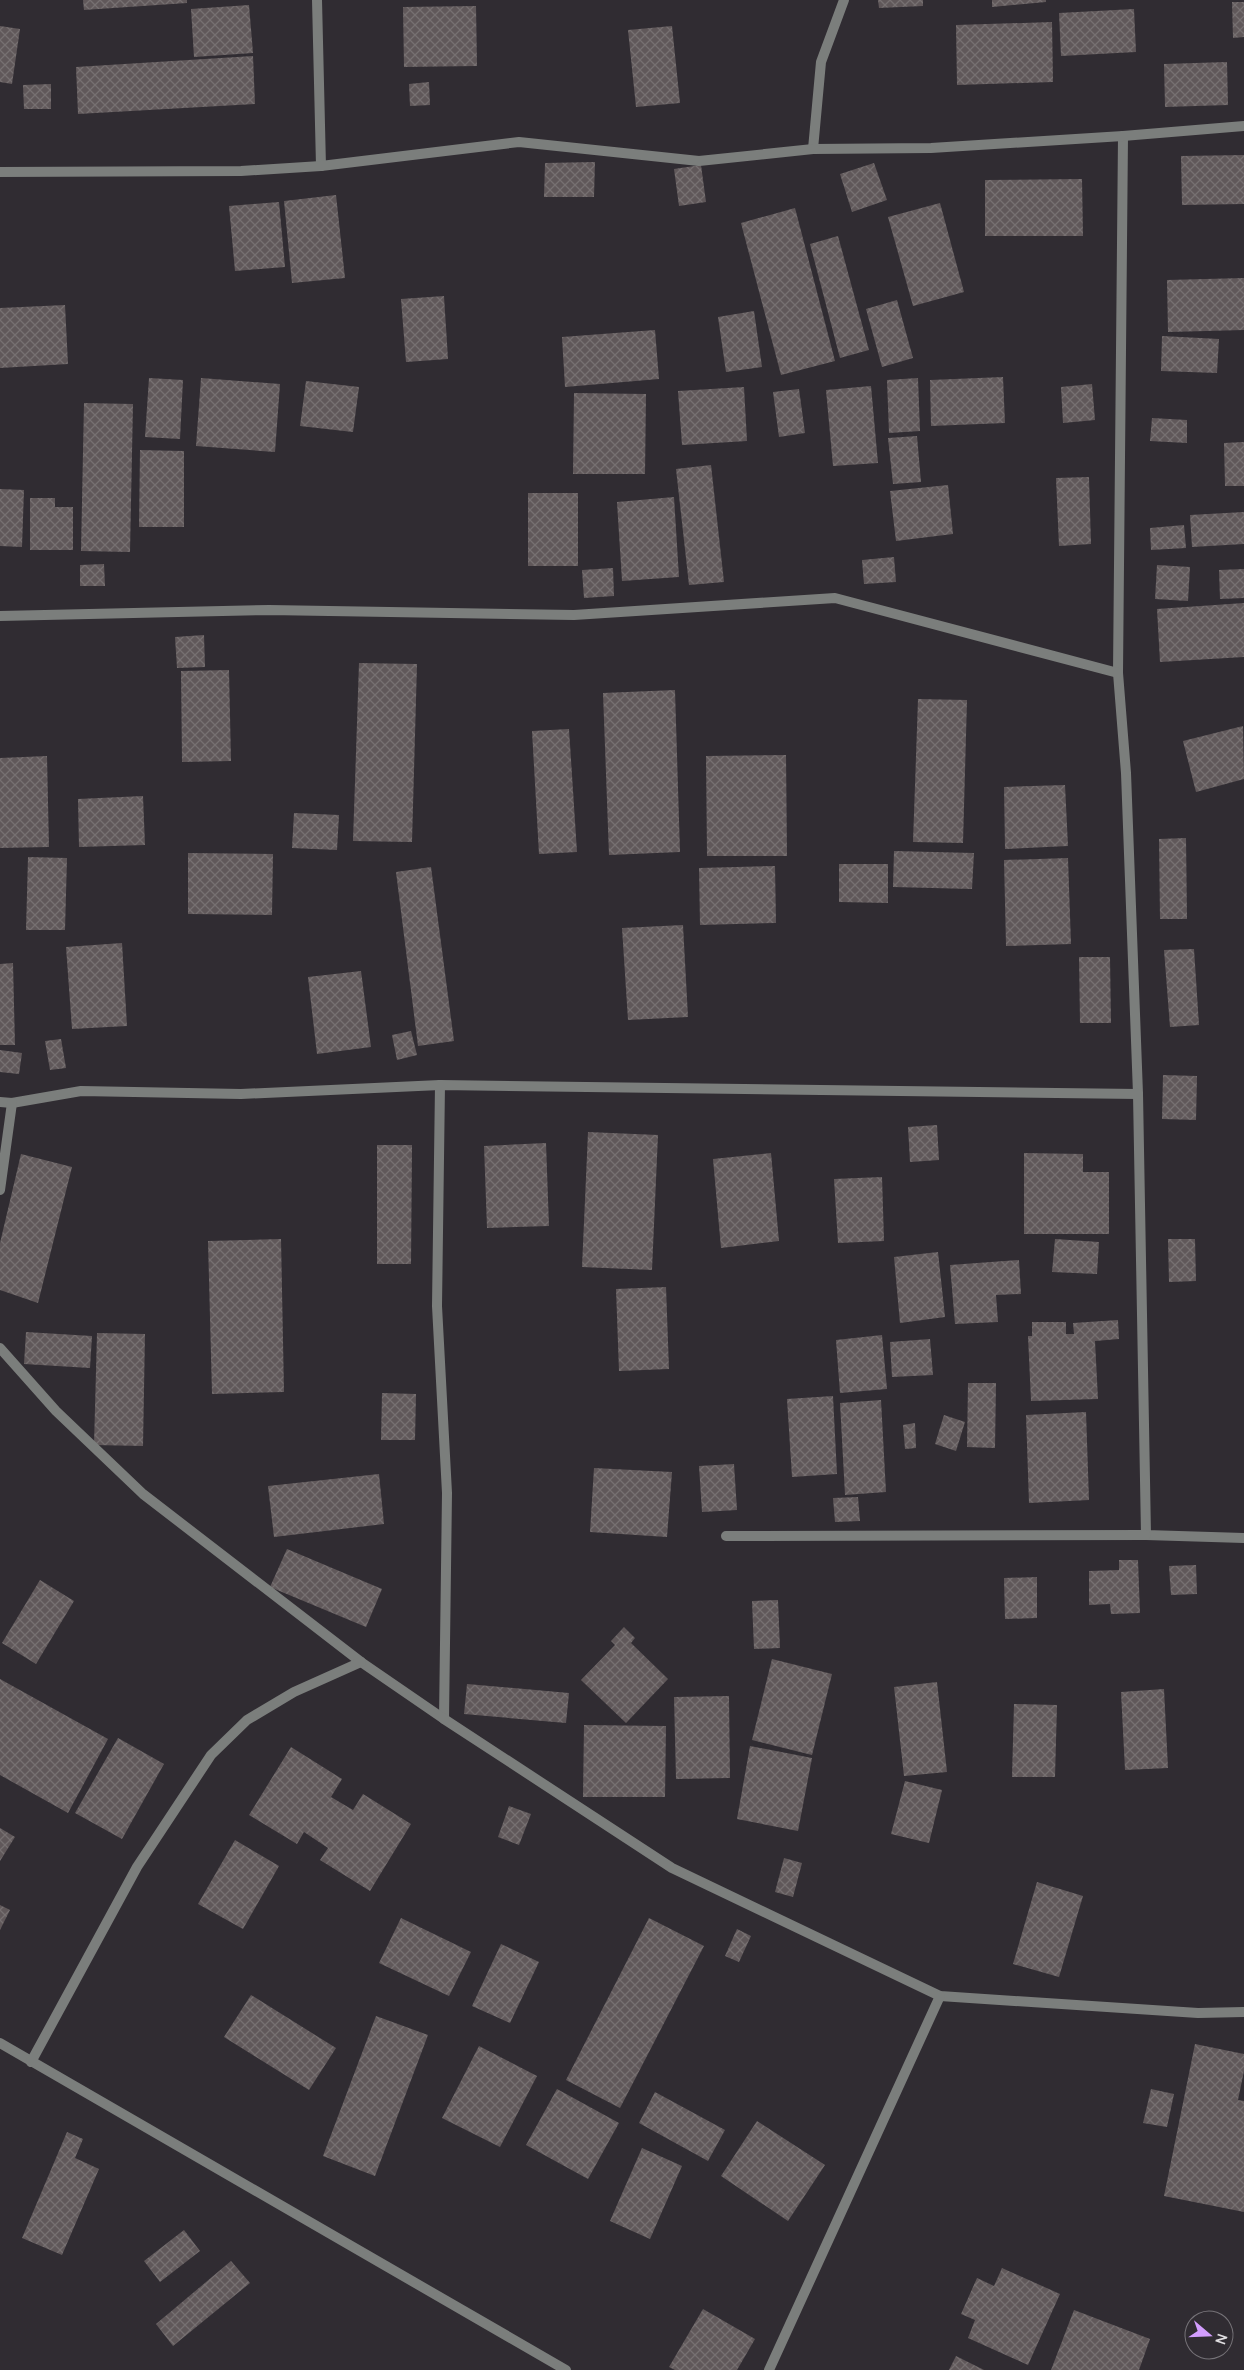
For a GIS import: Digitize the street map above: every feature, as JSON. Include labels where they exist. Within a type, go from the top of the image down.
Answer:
[{"type":"street","points":[[317,0],[321,166]]},
{"type":"street","points":[[813,149],[821,62],[844,0]]},
{"type":"street","points":[[0,172],[241,171],[321,166],[519,142],[699,161],[813,149],[931,148],[1244,126]]},
{"type":"street","points":[[1123,136],[1118,673],[1126,773],[1138,1094],[1146,1535]]},
{"type":"street","points":[[0,616],[269,610],[574,615],[835,598],[1118,673]]},
{"type":"street","points":[[0,1102],[12,1102],[81,1091],[242,1094],[440,1085],[1138,1094]]},
{"type":"street","points":[[440,1085],[437,1306],[447,1493],[444,1719]]},
{"type":"street","points":[[0,1190],[12,1102]]},
{"type":"street","points":[[0,1348],[56,1411],[143,1494],[361,1662],[444,1719],[672,1868],[940,1996],[1198,2013],[1244,2012]]},
{"type":"street","points":[[726,1536],[1146,1535],[1244,1538]]},
{"type":"street","points":[[31,2062],[137,1867],[211,1755],[247,1720],[294,1692],[361,1662]]},
{"type":"street","points":[[769,2370],[940,1996]]},
{"type":"street","points":[[0,2043],[566,2370]]},
{"type":"building","points":[[83,0],[187,0],[187,3],[84,10]]},
{"type":"building","points":[[878,0],[923,0],[923,6],[879,8]]},
{"type":"building","points":[[992,0],[1046,0],[1046,2],[992,7]]},
{"type":"building","points":[[1232,2],[1244,2],[1244,37],[1233,38]]},
{"type":"building","points":[[249,5],[253,53],[194,57],[191,9]]},
{"type":"building","points":[[476,6],[477,66],[404,67],[403,7]]},
{"type":"building","points":[[1134,9],[1136,52],[1061,56],[1059,13]]},
{"type":"building","points":[[1052,22],[1053,82],[957,85],[956,25]]},
{"type":"building","points":[[0,26],[20,29],[12,84],[0,82]]},
{"type":"building","points":[[672,26],[680,103],[636,107],[628,30]]},
{"type":"building","points":[[253,56],[255,104],[78,114],[76,67]]},
{"type":"building","points":[[1227,62],[1228,105],[1165,107],[1164,64]]},
{"type":"building","points":[[429,82],[430,105],[410,106],[409,84]]},
{"type":"building","points":[[51,84],[51,109],[24,109],[23,85]]},
{"type":"building","points":[[1244,155],[1244,204],[1182,205],[1181,156]]},
{"type":"building","points":[[595,162],[594,197],[544,197],[545,163]]},
{"type":"building","points":[[874,163],[887,200],[852,212],[840,174]]},
{"type":"building","points":[[701,165],[706,202],[679,206],[674,169]]},
{"type":"building","points":[[1082,179],[1083,236],[985,236],[985,180]]},
{"type":"building","points":[[336,195],[345,278],[292,283],[284,201]]},
{"type":"building","points":[[279,202],[285,267],[235,271],[229,206]]},
{"type":"building","points":[[940,203],[964,292],[913,306],[888,217]]},
{"type":"building","points":[[795,208],[835,361],[781,375],[741,223]]},
{"type":"building","points":[[838,236],[869,350],[840,358],[810,244]]},
{"type":"building","points":[[1244,278],[1244,330],[1168,332],[1167,280]]},
{"type":"building","points":[[444,296],[448,359],[406,362],[401,299]]},
{"type":"building","points":[[897,300],[913,358],[882,367],[866,309]]},
{"type":"building","points":[[65,305],[68,364],[0,368],[0,308]]},
{"type":"building","points":[[754,311],[762,367],[726,372],[718,317]]},
{"type":"building","points":[[655,330],[659,379],[565,387],[562,337]]},
{"type":"building","points":[[1162,336],[1219,339],[1217,373],[1161,371]]},
{"type":"building","points":[[1003,377],[1005,423],[931,426],[930,380]]},
{"type":"building","points":[[149,378],[183,380],[180,439],[145,437]]},
{"type":"building","points":[[201,378],[280,384],[275,452],[196,446]]},
{"type":"building","points":[[918,378],[920,431],[889,433],[887,380]]},
{"type":"building","points":[[306,381],[359,387],[353,432],[300,426]]},
{"type":"building","points":[[1092,384],[1095,420],[1063,423],[1061,387]]},
{"type":"building","points":[[871,386],[878,463],[833,466],[826,390]]},
{"type":"building","points":[[744,387],[747,441],[682,445],[678,391]]},
{"type":"building","points":[[799,389],[805,433],[779,437],[773,392]]},
{"type":"building","points":[[574,393],[646,394],[645,474],[573,474]]},
{"type":"building","points":[[84,403],[133,404],[130,552],[81,551]]},
{"type":"building","points":[[1152,418],[1187,420],[1187,443],[1150,441]]},
{"type":"building","points":[[917,436],[921,482],[893,484],[888,438]]},
{"type":"building","points":[[1244,442],[1244,486],[1225,486],[1224,443]]},
{"type":"building","points":[[140,450],[184,451],[184,527],[139,527]]},
{"type":"building","points":[[711,465],[724,582],[689,585],[676,469]]},
{"type":"building","points":[[1089,477],[1091,544],[1059,546],[1056,478]]},
{"type":"building","points":[[948,485],[953,534],[896,541],[890,491]]},
{"type":"building","points":[[0,489],[24,490],[22,547],[0,546]]},
{"type":"building","points":[[528,493],[578,493],[578,566],[528,566]]},
{"type":"building","points":[[674,497],[679,577],[622,581],[617,502]]},
{"type":"building","points":[[30,498],[55,498],[55,507],[73,507],[73,550],[30,550]]},
{"type":"building","points":[[1244,512],[1244,544],[1192,547],[1190,515]]},
{"type":"building","points":[[1184,525],[1186,548],[1151,550],[1150,528]]},
{"type":"building","points":[[894,557],[896,582],[864,584],[862,560]]},
{"type":"building","points":[[104,564],[105,586],[80,586],[80,565]]},
{"type":"building","points":[[1157,565],[1190,567],[1188,601],[1155,599]]},
{"type":"building","points":[[613,568],[614,596],[584,598],[582,570]]},
{"type":"building","points":[[1244,569],[1244,598],[1220,599],[1219,570]]},
{"type":"building","points":[[1244,603],[1244,657],[1160,662],[1157,609]]},
{"type":"building","points":[[204,635],[205,667],[177,668],[175,637]]},
{"type":"building","points":[[359,663],[417,664],[412,842],[353,841]]},
{"type":"building","points":[[229,670],[231,761],[182,762],[181,671]]},
{"type":"building","points":[[675,690],[680,852],[609,855],[603,693]]},
{"type":"building","points":[[918,699],[967,700],[963,843],[913,842]]},
{"type":"building","points":[[1243,726],[1244,779],[1196,792],[1183,741]]},
{"type":"building","points":[[569,729],[577,852],[539,854],[532,731]]},
{"type":"building","points":[[786,755],[787,856],[707,856],[706,756]]},
{"type":"building","points":[[47,756],[49,847],[0,848],[0,758]]},
{"type":"building","points":[[1065,785],[1068,846],[1005,849],[1004,787]]},
{"type":"building","points":[[143,796],[145,845],[79,847],[78,799]]},
{"type":"building","points":[[294,813],[339,815],[337,850],[292,848]]},
{"type":"building","points":[[1186,838],[1187,919],[1160,919],[1159,839]]},
{"type":"building","points":[[894,851],[974,853],[972,889],[893,887]]},
{"type":"building","points":[[188,853],[273,854],[272,915],[188,914]]},
{"type":"building","points":[[28,857],[67,858],[65,930],[26,930]]},
{"type":"building","points":[[1068,858],[1071,944],[1006,946],[1004,860]]},
{"type":"building","points":[[839,864],[888,864],[888,903],[839,902]]},
{"type":"building","points":[[775,866],[776,923],[700,925],[699,868]]},
{"type":"building","points":[[431,867],[454,1041],[418,1046],[396,872]]},
{"type":"building","points":[[683,925],[688,1017],[628,1020],[622,928]]},
{"type":"building","points":[[122,943],[127,1026],[72,1029],[66,947]]},
{"type":"building","points":[[1194,949],[1199,1025],[1170,1027],[1164,950]]},
{"type":"building","points":[[1079,957],[1110,957],[1111,1023],[1080,1023]]},
{"type":"building","points":[[13,963],[15,1045],[0,1045],[0,964]]},
{"type":"building","points":[[361,971],[371,1047],[317,1054],[308,977]]},
{"type":"building","points":[[411,1031],[417,1055],[397,1060],[392,1035]]},
{"type":"building","points":[[61,1039],[66,1068],[50,1070],[45,1041]]},
{"type":"building","points":[[0,1050],[22,1053],[19,1074],[0,1072]]},
{"type":"building","points":[[1163,1075],[1197,1076],[1196,1120],[1162,1119]]},
{"type":"building","points":[[937,1125],[939,1160],[910,1162],[908,1127]]},
{"type":"building","points":[[588,1132],[658,1135],[652,1270],[582,1267]]},
{"type":"building","points":[[546,1143],[549,1226],[487,1228],[484,1146]]},
{"type":"building","points":[[377,1145],[412,1145],[411,1264],[377,1264]]},
{"type":"building","points":[[771,1153],[779,1241],[721,1248],[713,1159]]},
{"type":"building","points":[[1024,1153],[1083,1154],[1083,1172],[1109,1172],[1109,1234],[1024,1234]]},
{"type":"building","points":[[21,1154],[72,1167],[38,1303],[0,1290],[0,1243]]},
{"type":"building","points":[[882,1177],[884,1241],[838,1243],[834,1179]]},
{"type":"building","points":[[281,1239],[284,1392],[212,1394],[208,1241]]},
{"type":"building","points":[[1055,1239],[1099,1242],[1097,1274],[1052,1272]]},
{"type":"building","points":[[1168,1239],[1195,1239],[1196,1281],[1169,1282]]},
{"type":"building","points":[[938,1252],[945,1317],[900,1323],[894,1257]]},
{"type":"building","points":[[1019,1260],[1021,1294],[996,1295],[998,1322],[955,1324],[950,1265]]},
{"type":"building","points":[[666,1287],[669,1369],[619,1371],[616,1289]]},
{"type":"building","points":[[1118,1320],[1119,1339],[1095,1341],[1098,1399],[1031,1401],[1028,1336],[1032,1336],[1032,1322],[1066,1322],[1066,1334],[1074,1334],[1073,1323]]},
{"type":"building","points":[[26,1332],[92,1336],[90,1368],[24,1364]]},
{"type":"building","points":[[97,1333],[145,1334],[143,1446],[94,1445]]},
{"type":"building","points":[[882,1335],[887,1389],[840,1393],[836,1340]]},
{"type":"building","points":[[930,1339],[933,1375],[892,1377],[890,1342]]},
{"type":"building","points":[[968,1383],[996,1383],[995,1448],[967,1447]]},
{"type":"building","points":[[382,1393],[416,1394],[415,1440],[381,1440]]},
{"type":"building","points":[[833,1396],[837,1474],[792,1477],[787,1399]]},
{"type":"building","points":[[881,1400],[886,1492],[845,1495],[840,1403]]},
{"type":"building","points":[[1086,1412],[1089,1500],[1029,1503],[1026,1415]]},
{"type":"building","points":[[944,1415],[965,1422],[956,1451],[935,1444]]},
{"type":"building","points":[[915,1423],[916,1448],[905,1449],[903,1425]]},
{"type":"building","points":[[734,1464],[737,1510],[702,1512],[699,1466]]},
{"type":"building","points":[[594,1468],[672,1472],[667,1537],[590,1532]]},
{"type":"building","points":[[379,1474],[384,1524],[274,1537],[268,1486]]},
{"type":"building","points":[[858,1497],[860,1521],[835,1522],[833,1498]]},
{"type":"building","points":[[287,1549],[382,1589],[366,1627],[270,1587]]},
{"type":"building","points":[[1119,1560],[1138,1560],[1140,1613],[1111,1614],[1110,1604],[1089,1605],[1089,1571],[1119,1570]]},
{"type":"building","points":[[1196,1565],[1197,1594],[1171,1595],[1169,1566]]},
{"type":"building","points":[[1037,1577],[1037,1618],[1005,1619],[1004,1578]]},
{"type":"building","points":[[40,1580],[74,1601],[36,1664],[2,1643]]},
{"type":"building","points":[[778,1600],[780,1648],[754,1649],[752,1601]]},
{"type":"building","points":[[624,1627],[635,1638],[631,1643],[668,1679],[626,1723],[581,1680],[615,1645],[611,1641]]},
{"type":"building","points":[[772,1659],[832,1674],[812,1755],[752,1740]]},
{"type":"building","points":[[0,1679],[108,1739],[68,1813],[0,1775]]},
{"type":"building","points":[[937,1682],[947,1772],[904,1776],[894,1687]]},
{"type":"building","points":[[467,1684],[569,1693],[566,1723],[464,1714]]},
{"type":"building","points":[[1164,1689],[1168,1768],[1125,1770],[1121,1692]]},
{"type":"building","points":[[729,1696],[730,1778],[676,1779],[674,1697]]},
{"type":"building","points":[[1014,1704],[1057,1705],[1055,1777],[1012,1777]]},
{"type":"building","points":[[584,1725],[666,1726],[665,1797],[583,1797]]},
{"type":"building","points":[[118,1738],[164,1764],[122,1839],[75,1813]]},
{"type":"building","points":[[750,1746],[812,1758],[798,1831],[737,1819]]},
{"type":"building","points":[[291,1747],[342,1779],[331,1797],[353,1810],[363,1794],[411,1824],[370,1891],[320,1860],[328,1848],[304,1832],[297,1844],[249,1815]]},
{"type":"building","points":[[905,1781],[942,1790],[929,1843],[891,1834]]},
{"type":"building","points":[[509,1806],[531,1814],[519,1845],[498,1837]]},
{"type":"building","points":[[0,1828],[15,1837],[0,1861]]},
{"type":"building","points":[[235,1840],[279,1866],[243,1929],[198,1904]]},
{"type":"building","points":[[784,1858],[802,1863],[793,1897],[775,1892]]},
{"type":"building","points":[[1037,1882],[1083,1896],[1059,1977],[1013,1964]]},
{"type":"building","points":[[0,1905],[10,1910],[0,1930]]},
{"type":"building","points":[[401,1918],[471,1952],[449,1996],[379,1963]]},
{"type":"building","points":[[649,1918],[704,1946],[620,2108],[566,2080]]},
{"type":"building","points":[[737,1929],[751,1936],[739,1962],[725,1956]]},
{"type":"building","points":[[501,1944],[539,1962],[510,2023],[472,2006]]},
{"type":"building","points":[[251,1995],[336,2048],[309,2090],[224,2037]]},
{"type":"building","points":[[376,2016],[428,2035],[375,2176],[323,2156]]},
{"type":"building","points":[[1195,2044],[1244,2054],[1244,2071],[1238,2100],[1244,2101],[1244,2212],[1164,2196]]},
{"type":"building","points":[[479,2046],[537,2076],[500,2147],[442,2118]]},
{"type":"building","points":[[557,2089],[619,2123],[588,2179],[526,2145]]},
{"type":"building","points":[[1151,2089],[1174,2094],[1167,2127],[1143,2123]]},
{"type":"building","points":[[655,2092],[725,2130],[708,2161],[639,2123]]},
{"type":"building","points":[[757,2121],[825,2165],[788,2221],[721,2176]]},
{"type":"building","points":[[67,2132],[83,2139],[75,2158],[99,2169],[62,2255],[22,2238]]},
{"type":"building","points":[[642,2148],[682,2166],[650,2239],[610,2221]]},
{"type":"building","points":[[184,2230],[200,2251],[160,2282],[144,2261]]},
{"type":"building","points":[[231,2261],[250,2283],[173,2346],[156,2324]]},
{"type":"building","points":[[1002,2268],[1060,2294],[1028,2365],[968,2338],[975,2320],[961,2314],[977,2278],[994,2286]]},
{"type":"building","points":[[703,2309],[755,2339],[737,2370],[675,2370],[669,2367]]},
{"type":"building","points":[[1074,2310],[1150,2339],[1139,2370],[1051,2370]]},
{"type":"building","points":[[956,2356],[984,2370],[949,2370]]}]
